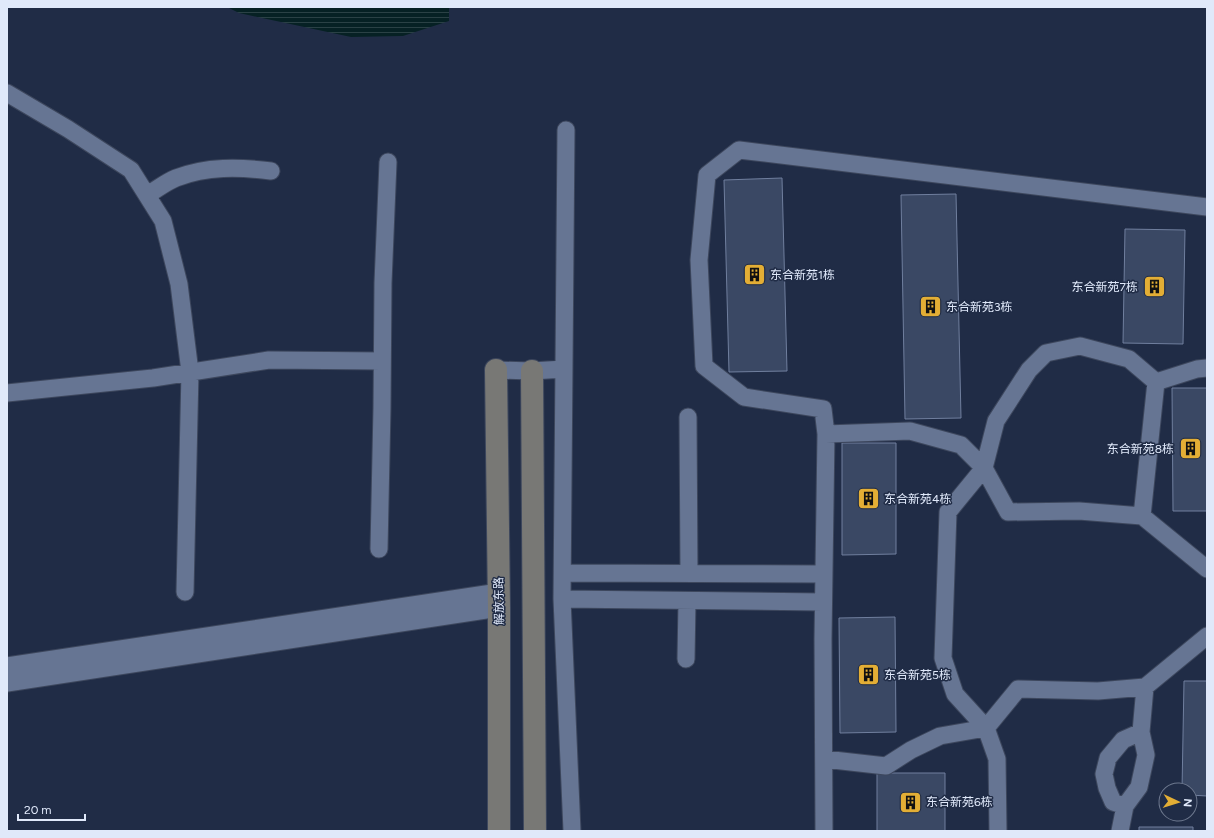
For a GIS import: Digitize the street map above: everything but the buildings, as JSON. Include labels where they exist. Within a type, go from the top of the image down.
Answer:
[{"type":"main road","name":"解放东路","points":[[496,370],[499,600],[499,831]]},
{"type":"main road","points":[[532,371],[535,831]]},
{"type":"street","points":[[7,94],[68,129],[131,170],[163,221],[179,284],[190,372],[185,592]]},
{"type":"street","points":[[566,130],[562,599],[572,831]]},
{"type":"street","points":[[824,831],[823,602],[826,434],[823,410],[744,398],[704,366],[699,260],[707,175],[738,150],[1207,207]]},
{"type":"street","points":[[378,549],[383,283],[388,162]]},
{"type":"street","points":[[147,195],[176,178],[208,169],[249,168],[271,171]]},
{"type":"street","points":[[998,831],[997,759],[986,728],[955,694],[943,658],[948,512],[984,468],[996,421],[1029,370],[1046,353],[1080,346],[1129,358],[1156,382]]},
{"type":"street","points":[[7,393],[153,378],[269,360],[382,361]]},
{"type":"street","points":[[1156,382],[1197,368],[1207,368]]},
{"type":"street","points":[[496,370],[532,371],[564,369]]},
{"type":"street","points":[[1142,516],[1156,382]]},
{"type":"street","points":[[688,417],[689,573]]},
{"type":"street","points":[[826,434],[910,431],[961,445],[984,468],[1008,512],[1079,511],[1142,516],[1207,569]]},
{"type":"street","points":[[563,573],[824,574]]},
{"type":"street","points":[[562,599],[823,602]]},
{"type":"street","points":[[7,666],[499,600]]},
{"type":"street","points":[[7,683],[499,600]]},
{"type":"street","points":[[686,659],[687,601]]},
{"type":"street","points":[[824,759],[886,766],[911,750],[940,736],[986,728],[1018,689],[1098,691],[1145,687],[1207,636]]},
{"type":"street","points":[[1120,831],[1125,806],[1139,787],[1146,755],[1141,732],[1145,687]]},
{"type":"street","points":[[1125,806],[1113,802],[1107,788],[1104,774],[1108,758],[1123,740],[1141,732]]},
{"type":"shaded area","points":[[227,7],[449,7],[449,21],[403,36],[351,37],[239,13]]},
{"type":"place","name":"东合新苑1栋","points":[[755,275]]},
{"type":"place","name":"东合新苑7栋","points":[[1154,287]]},
{"type":"place","name":"东合新苑3栋","points":[[931,307]]},
{"type":"place","name":"东合新苑8栋","points":[[1190,449]]},
{"type":"place","name":"东合新苑4栋","points":[[869,499]]},
{"type":"place","name":"东合新苑5栋","points":[[868,675]]},
{"type":"place","name":"东合新苑6栋","points":[[911,802]]}]
